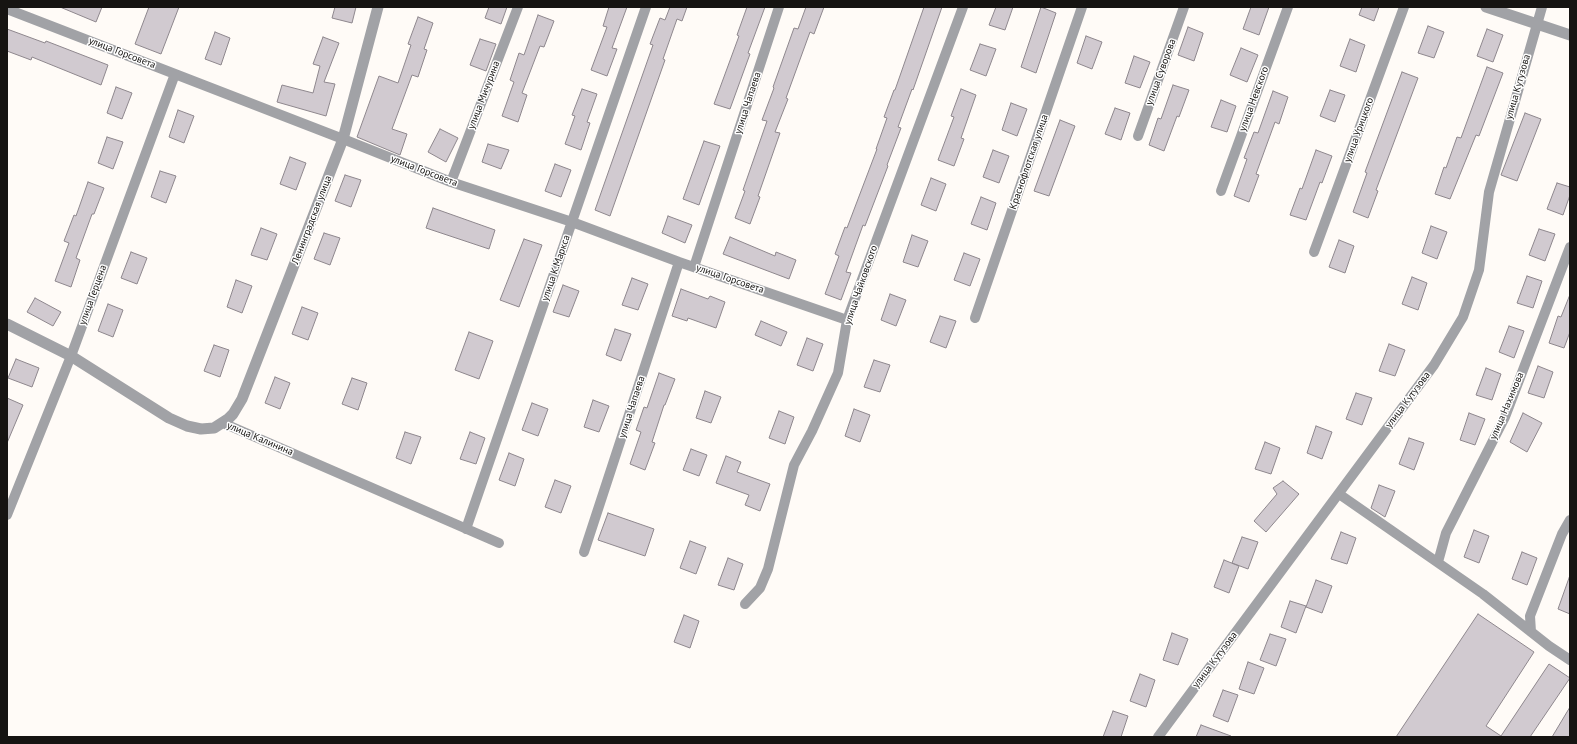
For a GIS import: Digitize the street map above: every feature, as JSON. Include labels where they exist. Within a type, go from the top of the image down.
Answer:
[{"type":"street","name":"Ленинградская улица","points":[[223,423],[234,414],[242,399],[343,139],[378,7]]},
{"type":"street","name":"улица Мичурина","points":[[451,182],[518,7]]},
{"type":"street","name":"улица К.Маркса","points":[[466,529],[646,7]]},
{"type":"street","name":"улица Чапаева","points":[[694,266],[779,7]]},
{"type":"street","name":"улица Чайковского","points":[[745,604],[760,588],[768,569],[794,464],[812,431],[838,373],[847,320],[963,7]]},
{"type":"street","name":"Краснофлотская улица","points":[[975,318],[1082,7]]},
{"type":"street","name":"улица Суворова","points":[[1138,136],[1184,7]]},
{"type":"street","name":"улица Невского","points":[[1221,191],[1288,7]]},
{"type":"street","name":"улица Урицкого","points":[[1314,252],[1404,7]]},
{"type":"street","points":[[1486,7],[1570,34]]},
{"type":"street","name":"улица Кутузова","points":[[1158,737],[1434,365],[1463,317],[1479,270],[1489,192],[1536,23],[1542,7]]},
{"type":"street","name":"улица Горсовета","points":[[7,9],[451,182],[572,222],[679,262],[847,320]]},
{"type":"street","name":"улица Герцена","points":[[7,515],[70,356],[175,74]]},
{"type":"street","name":"улица Нахимова","points":[[1438,562],[1446,533],[1504,417],[1570,247]]},
{"type":"street","name":"улица Чапаева","points":[[584,552],[679,262]]},
{"type":"street","name":"улица Калинина","points":[[7,324],[70,356],[163,414],[187,426],[201,429],[214,428],[223,423],[499,543]]},
{"type":"street","points":[[1339,494],[1483,594],[1531,632],[1570,660]]},
{"type":"street","points":[[1531,632],[1530,616],[1562,534],[1570,520]]},
{"type":"building","points":[[60,7],[102,7],[96,22]]},
{"type":"building","points":[[149,7],[179,7],[161,54],[135,44]]},
{"type":"building","points":[[335,7],[356,7],[352,23],[332,18]]},
{"type":"building","points":[[489,7],[507,7],[501,24],[485,18]]},
{"type":"building","points":[[609,7],[627,7],[612,48],[617,49],[607,76],[591,70],[607,27],[603,26]]},
{"type":"building","points":[[670,7],[687,7],[682,21],[677,19],[663,59],[665,60],[610,216],[595,210],[653,45],[650,44],[660,18],[665,20]]},
{"type":"building","points":[[747,7],[765,7],[730,109],[714,104],[739,36],[737,35]]},
{"type":"building","points":[[806,7],[824,7],[814,34],[810,32],[786,98],[788,99],[775,132],[780,133],[750,224],[735,218],[767,121],[762,120],[774,88],[773,87],[794,28],[798,29]]},
{"type":"building","points":[[924,7],[942,7],[913,90],[912,89],[898,127],[901,128],[887,165],[888,166],[865,226],[863,225],[846,272],[851,273],[841,300],[825,294],[839,256],[835,254],[845,227],[847,228],[877,149],[887,118],[884,117]]},
{"type":"building","points":[[996,7],[1013,7],[1005,30],[989,25]]},
{"type":"building","points":[[1041,7],[1056,13],[1036,73],[1021,67]]},
{"type":"building","points":[[1251,7],[1269,7],[1259,35],[1243,29]]},
{"type":"building","points":[[1362,7],[1379,7],[1374,21],[1359,15]]},
{"type":"building","points":[[538,15],[554,21],[544,47],[540,46],[522,93],[527,95],[518,122],[502,116],[514,82],[510,80],[519,53],[524,55]]},
{"type":"building","points":[[418,17],[433,23],[424,49],[427,50],[418,77],[412,75],[392,129],[407,134],[400,155],[357,137],[379,76],[398,83],[411,45],[408,44]]},
{"type":"building","points":[[1428,26],[1444,32],[1434,58],[1418,53]]},
{"type":"building","points":[[1188,27],[1203,33],[1194,61],[1178,55]]},
{"type":"building","points":[[7,29],[45,43],[46,41],[108,65],[101,85],[32,57],[31,60],[7,51]]},
{"type":"building","points":[[1487,29],[1503,35],[1493,62],[1477,56]]},
{"type":"building","points":[[215,32],[230,38],[221,65],[205,59]]},
{"type":"building","points":[[1086,36],[1102,42],[1092,69],[1077,63]]},
{"type":"building","points":[[323,37],[339,43],[324,82],[335,84],[326,116],[277,102],[282,85],[313,93],[320,66],[313,64]]},
{"type":"building","points":[[480,39],[496,44],[486,71],[470,65]]},
{"type":"building","points":[[1350,39],[1365,45],[1356,72],[1340,66]]},
{"type":"building","points":[[980,44],[996,49],[986,76],[970,70]]},
{"type":"building","points":[[1241,48],[1258,55],[1247,82],[1230,75]]},
{"type":"building","points":[[1134,56],[1150,62],[1140,88],[1125,83]]},
{"type":"building","points":[[1487,67],[1503,73],[1479,136],[1476,135],[1450,199],[1435,194],[1444,167],[1446,168],[1457,137],[1461,138]]},
{"type":"building","points":[[1402,72],[1418,78],[1376,190],[1378,191],[1368,218],[1353,212],[1367,173],[1365,172]]},
{"type":"building","points":[[1173,85],[1189,90],[1179,117],[1177,116],[1164,151],[1149,145],[1158,118],[1161,119]]},
{"type":"building","points":[[116,87],[132,93],[122,119],[107,113]]},
{"type":"building","points":[[582,89],[597,94],[587,122],[590,123],[581,150],[565,144],[575,116],[572,115]]},
{"type":"building","points":[[961,89],[976,95],[961,138],[964,139],[954,166],[938,160],[954,117],[951,116]]},
{"type":"building","points":[[1330,90],[1345,95],[1335,122],[1320,116]]},
{"type":"building","points":[[1273,91],[1288,97],[1279,124],[1275,122],[1256,174],[1259,175],[1249,202],[1234,196],[1247,159],[1244,158],[1254,132],[1258,133]]},
{"type":"building","points":[[1221,100],[1236,106],[1227,132],[1211,127]]},
{"type":"building","points":[[1011,103],[1027,109],[1017,136],[1002,130]]},
{"type":"building","points":[[1115,108],[1130,113],[1121,140],[1105,134]]},
{"type":"building","points":[[178,110],[194,116],[184,143],[169,137]]},
{"type":"building","points":[[1525,113],[1541,119],[1517,181],[1501,175]]},
{"type":"building","points":[[1060,120],[1075,126],[1049,196],[1034,191]]},
{"type":"building","points":[[440,129],[458,138],[446,162],[428,152]]},
{"type":"building","points":[[107,137],[123,142],[113,169],[98,163]]},
{"type":"building","points":[[704,141],[720,146],[699,205],[683,199]]},
{"type":"building","points":[[488,144],[509,150],[501,169],[482,162]]},
{"type":"building","points":[[993,150],[1009,156],[999,183],[983,177]]},
{"type":"building","points":[[1316,150],[1332,156],[1322,183],[1320,182],[1306,220],[1290,215],[1300,188],[1302,189]]},
{"type":"building","points":[[290,157],[306,163],[296,190],[280,184]]},
{"type":"building","points":[[555,164],[571,170],[561,197],[545,191]]},
{"type":"building","points":[[160,171],[176,176],[166,203],[151,197]]},
{"type":"building","points":[[345,175],[361,180],[351,207],[335,201]]},
{"type":"building","points":[[931,178],[946,184],[936,211],[921,205]]},
{"type":"building","points":[[88,182],[104,188],[94,214],[92,214],[76,258],[80,260],[71,287],[55,281],[69,243],[64,241],[74,215],[76,216]]},
{"type":"building","points":[[1557,183],[1570,187],[1570,195],[1563,215],[1547,209]]},
{"type":"building","points":[[981,197],[996,203],[987,230],[971,224]]},
{"type":"building","points":[[433,208],[495,230],[489,249],[426,228]]},
{"type":"building","points":[[668,216],[692,225],[685,243],[662,233]]},
{"type":"building","points":[[1431,226],[1447,232],[1437,259],[1422,253]]},
{"type":"building","points":[[261,228],[277,234],[267,260],[251,255]]},
{"type":"building","points":[[1539,229],[1555,234],[1545,261],[1529,255]]},
{"type":"building","points":[[324,233],[340,238],[330,265],[314,259]]},
{"type":"building","points":[[912,235],[928,241],[918,267],[903,262]]},
{"type":"building","points":[[730,237],[775,256],[776,252],[796,260],[789,279],[723,254]]},
{"type":"building","points":[[524,239],[542,245],[519,307],[500,300]]},
{"type":"building","points":[[1339,240],[1354,246],[1345,273],[1329,267]]},
{"type":"building","points":[[131,252],[147,258],[137,284],[121,278]]},
{"type":"building","points":[[964,253],[980,259],[970,286],[954,280]]},
{"type":"building","points":[[1527,276],[1542,281],[1533,308],[1517,303]]},
{"type":"building","points":[[1412,277],[1427,283],[1418,310],[1402,304]]},
{"type":"building","points":[[632,278],[648,284],[638,310],[622,305]]},
{"type":"building","points":[[236,280],[252,286],[242,313],[227,307]]},
{"type":"building","points":[[563,285],[579,291],[569,317],[553,312]]},
{"type":"building","points":[[681,289],[708,299],[710,296],[725,302],[716,328],[688,318],[687,321],[672,316]]},
{"type":"building","points":[[890,294],[906,300],[896,326],[881,320]]},
{"type":"building","points":[[1569,297],[1570,332],[1564,348],[1549,343],[1558,316],[1561,317]]},
{"type":"building","points":[[35,298],[61,312],[53,326],[27,312]]},
{"type":"building","points":[[108,304],[123,310],[113,337],[98,331]]},
{"type":"building","points":[[302,307],[318,313],[308,340],[292,334]]},
{"type":"building","points":[[940,316],[956,321],[946,348],[930,342]]},
{"type":"building","points":[[761,321],[787,332],[781,346],[755,335]]},
{"type":"building","points":[[1509,326],[1524,331],[1514,358],[1499,352]]},
{"type":"building","points":[[615,329],[631,334],[621,361],[606,355]]},
{"type":"building","points":[[469,332],[493,341],[479,379],[455,370]]},
{"type":"building","points":[[807,338],[823,344],[813,371],[797,365]]},
{"type":"building","points":[[1389,344],[1405,350],[1395,376],[1379,371]]},
{"type":"building","points":[[214,345],[229,350],[220,377],[204,371]]},
{"type":"building","points":[[16,359],[39,368],[32,387],[8,378]]},
{"type":"building","points":[[874,360],[890,365],[880,392],[864,387]]},
{"type":"building","points":[[1538,366],[1553,372],[1544,398],[1528,393]]},
{"type":"building","points":[[1486,368],[1501,374],[1492,400],[1476,395]]},
{"type":"building","points":[[659,373],[675,379],[664,405],[652,442],[655,443],[645,470],[630,464],[641,432],[636,430],[644,407],[647,408]]},
{"type":"building","points":[[275,377],[290,383],[280,409],[265,403]]},
{"type":"building","points":[[352,378],[367,383],[358,410],[342,404]]},
{"type":"building","points":[[705,391],[721,397],[711,423],[696,418]]},
{"type":"building","points":[[1356,393],[1372,398],[1362,425],[1346,419]]},
{"type":"building","points":[[7,398],[23,405],[7,443]]},
{"type":"building","points":[[593,400],[609,406],[599,432],[584,427]]},
{"type":"building","points":[[532,403],[548,409],[538,436],[522,430]]},
{"type":"building","points":[[854,409],[870,415],[860,442],[845,436]]},
{"type":"building","points":[[779,411],[794,417],[785,444],[769,438]]},
{"type":"building","points":[[1469,413],[1485,419],[1475,445],[1460,440]]},
{"type":"building","points":[[1523,413],[1542,423],[1527,452],[1510,442]]},
{"type":"building","points":[[1316,426],[1332,432],[1322,459],[1307,453]]},
{"type":"building","points":[[405,432],[421,437],[411,464],[396,458]]},
{"type":"building","points":[[470,432],[485,438],[476,464],[460,459]]},
{"type":"building","points":[[1409,438],[1424,443],[1414,470],[1399,464]]},
{"type":"building","points":[[1265,442],[1280,448],[1271,474],[1255,469]]},
{"type":"building","points":[[691,449],[707,455],[699,476],[683,470]]},
{"type":"building","points":[[509,453],[524,459],[515,486],[499,480]]},
{"type":"building","points":[[726,456],[741,462],[737,472],[770,484],[760,511],[745,505],[749,495],[716,483]]},
{"type":"building","points":[[555,480],[571,486],[561,513],[545,507]]},
{"type":"building","points":[[1283,481],[1299,494],[1266,532],[1254,521],[1277,494],[1273,488]]},
{"type":"building","points":[[1379,485],[1395,491],[1385,517],[1371,508]]},
{"type":"building","points":[[608,513],[654,529],[645,556],[598,540]]},
{"type":"building","points":[[1474,530],[1489,536],[1479,563],[1464,557]]},
{"type":"building","points":[[1341,532],[1356,538],[1347,564],[1331,559]]},
{"type":"building","points":[[1242,537],[1258,542],[1248,569],[1232,563]]},
{"type":"building","points":[[690,541],[706,547],[696,574],[680,568]]},
{"type":"building","points":[[1522,552],[1537,558],[1527,585],[1512,579]]},
{"type":"building","points":[[728,558],[743,564],[734,590],[718,585]]},
{"type":"building","points":[[1224,560],[1239,566],[1229,593],[1214,587]]},
{"type":"building","points":[[1569,578],[1570,579],[1570,614],[1558,609]]},
{"type":"building","points":[[1316,580],[1332,586],[1322,613],[1306,607]]},
{"type":"building","points":[[1290,601],[1306,606],[1296,633],[1281,627]]},
{"type":"building","points":[[1478,614],[1534,652],[1486,726],[1501,736],[1549,664],[1570,678],[1530,737],[1396,737]]},
{"type":"building","points":[[684,615],[699,621],[690,648],[674,642]]},
{"type":"building","points":[[1172,633],[1188,639],[1178,665],[1163,660]]},
{"type":"building","points":[[1270,634],[1286,639],[1276,666],[1260,660]]},
{"type":"building","points":[[1248,662],[1264,668],[1254,694],[1239,689]]},
{"type":"building","points":[[1140,674],[1155,680],[1146,707],[1130,701]]},
{"type":"building","points":[[1223,690],[1238,695],[1228,722],[1213,716]]},
{"type":"building","points":[[1570,707],[1570,737],[1552,737]]},
{"type":"building","points":[[1113,711],[1128,716],[1121,737],[1103,737]]},
{"type":"building","points":[[1201,725],[1231,736],[1231,737],[1196,737]]}]
